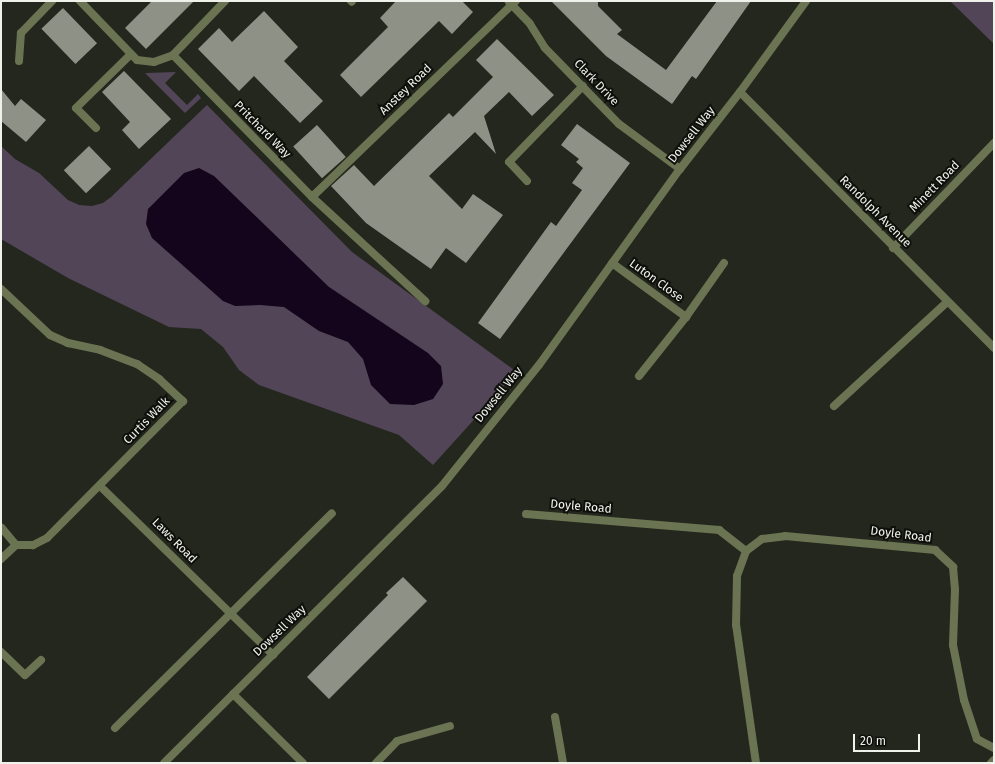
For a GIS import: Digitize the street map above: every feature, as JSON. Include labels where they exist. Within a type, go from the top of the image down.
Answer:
[{"type":"street","points":[[19,61],[21,33],[52,1]]},
{"type":"street","points":[[80,1],[131,54],[143,62],[154,62],[173,55],[225,1]]},
{"type":"street","name":"Dowsell Way","points":[[164,763],[442,486],[539,365],[680,169],[740,92],[806,1]]},
{"type":"street","name":"Clark Drive","points":[[512,2],[530,24],[545,48],[619,124],[680,169]]},
{"type":"street","name":"Anstey Road","points":[[312,197],[512,2]]},
{"type":"street","points":[[96,128],[76,108],[131,54]]},
{"type":"street","name":"Pritchard Way","points":[[173,55],[312,197],[425,301]]},
{"type":"street","points":[[527,181],[509,162],[582,86]]},
{"type":"street","name":"Randolph Avenue","points":[[740,92],[893,248],[994,348]]},
{"type":"street","name":"Minett Road","points":[[893,248],[994,144]]},
{"type":"street","name":"Luton Close","points":[[612,263],[686,317]]},
{"type":"street","name":"Luton Close","points":[[639,376],[686,317],[724,263]]},
{"type":"street","name":"Curtis Walk","points":[[1,289],[50,335],[68,343],[100,350],[137,364],[159,379],[183,401],[48,538],[33,545],[16,545]]},
{"type":"street","points":[[834,406],[947,302]]},
{"type":"street","name":"Laws Road","points":[[100,486],[273,655]]},
{"type":"street","points":[[115,728],[332,513]]},
{"type":"street","name":"Doyle Road","points":[[526,514],[719,530],[746,551],[762,539],[785,536],[934,550],[953,567],[955,590],[953,645],[964,700],[977,739],[994,748]]},
{"type":"street","points":[[1,527],[16,545],[1,559]]},
{"type":"street","points":[[746,551],[737,576],[736,625],[756,763]]},
{"type":"street","points":[[1,652],[25,675],[41,660]]},
{"type":"street","points":[[233,694],[303,763]]},
{"type":"street","points":[[555,716],[563,763]]},
{"type":"street","points":[[376,763],[397,741],[450,726]]},
{"type":"street","points":[[991,763],[994,760]]},
{"type":"shaded area","points":[[950,1],[994,1],[994,44]]},
{"type":"shaded area","points":[[176,72],[165,83],[187,105],[198,94],[201,98],[185,113],[145,73]]},
{"type":"shaded area","points":[[207,105],[352,252],[517,372],[433,465],[399,435],[259,385],[239,370],[223,347],[201,329],[169,327],[68,278],[1,239],[1,146],[15,159],[39,173],[68,200],[79,205],[92,206],[103,203],[111,197]]},
{"type":"shaded area","points":[[199,168],[214,176],[329,287],[428,353],[441,366],[443,384],[433,399],[414,405],[390,404],[371,385],[363,359],[348,342],[319,331],[284,307],[260,305],[235,306],[223,301],[152,238],[146,224],[148,209],[184,173]]},
{"type":"building","points":[[152,1],[194,1],[146,49],[125,28]]},
{"type":"building","points":[[396,1],[462,1],[473,12],[452,34],[439,21],[361,97],[340,75],[388,27],[380,18]]},
{"type":"building","points":[[551,1],[598,1],[598,6],[622,30],[617,34],[666,70],[717,1],[751,1],[696,79],[692,76],[672,104],[606,56]]},
{"type":"building","points":[[63,8],[97,43],[75,64],[41,29]]},
{"type":"building","points":[[264,11],[298,47],[284,61],[323,101],[300,123],[254,76],[239,91],[198,49],[219,28],[232,42]]},
{"type":"building","points":[[497,39],[554,95],[532,116],[509,92],[484,116],[496,154],[475,132],[429,176],[462,209],[473,194],[503,215],[466,263],[446,248],[431,269],[366,223],[331,186],[354,165],[374,186],[449,113],[453,117],[493,77],[476,60]]},
{"type":"building","points":[[124,71],[171,119],[139,149],[122,130],[130,122],[102,92]]},
{"type":"building","points":[[1,89],[15,106],[21,99],[46,120],[26,142],[1,121]]},
{"type":"building","points":[[577,124],[630,163],[500,339],[478,323],[551,222],[556,226],[582,190],[572,183],[583,168],[576,162],[579,159],[561,145]]},
{"type":"building","points":[[317,125],[346,157],[322,178],[293,146]]},
{"type":"building","points":[[89,146],[111,169],[86,193],[64,170]]},
{"type":"building","points":[[403,577],[427,601],[329,699],[307,677],[388,595],[386,593]]}]
